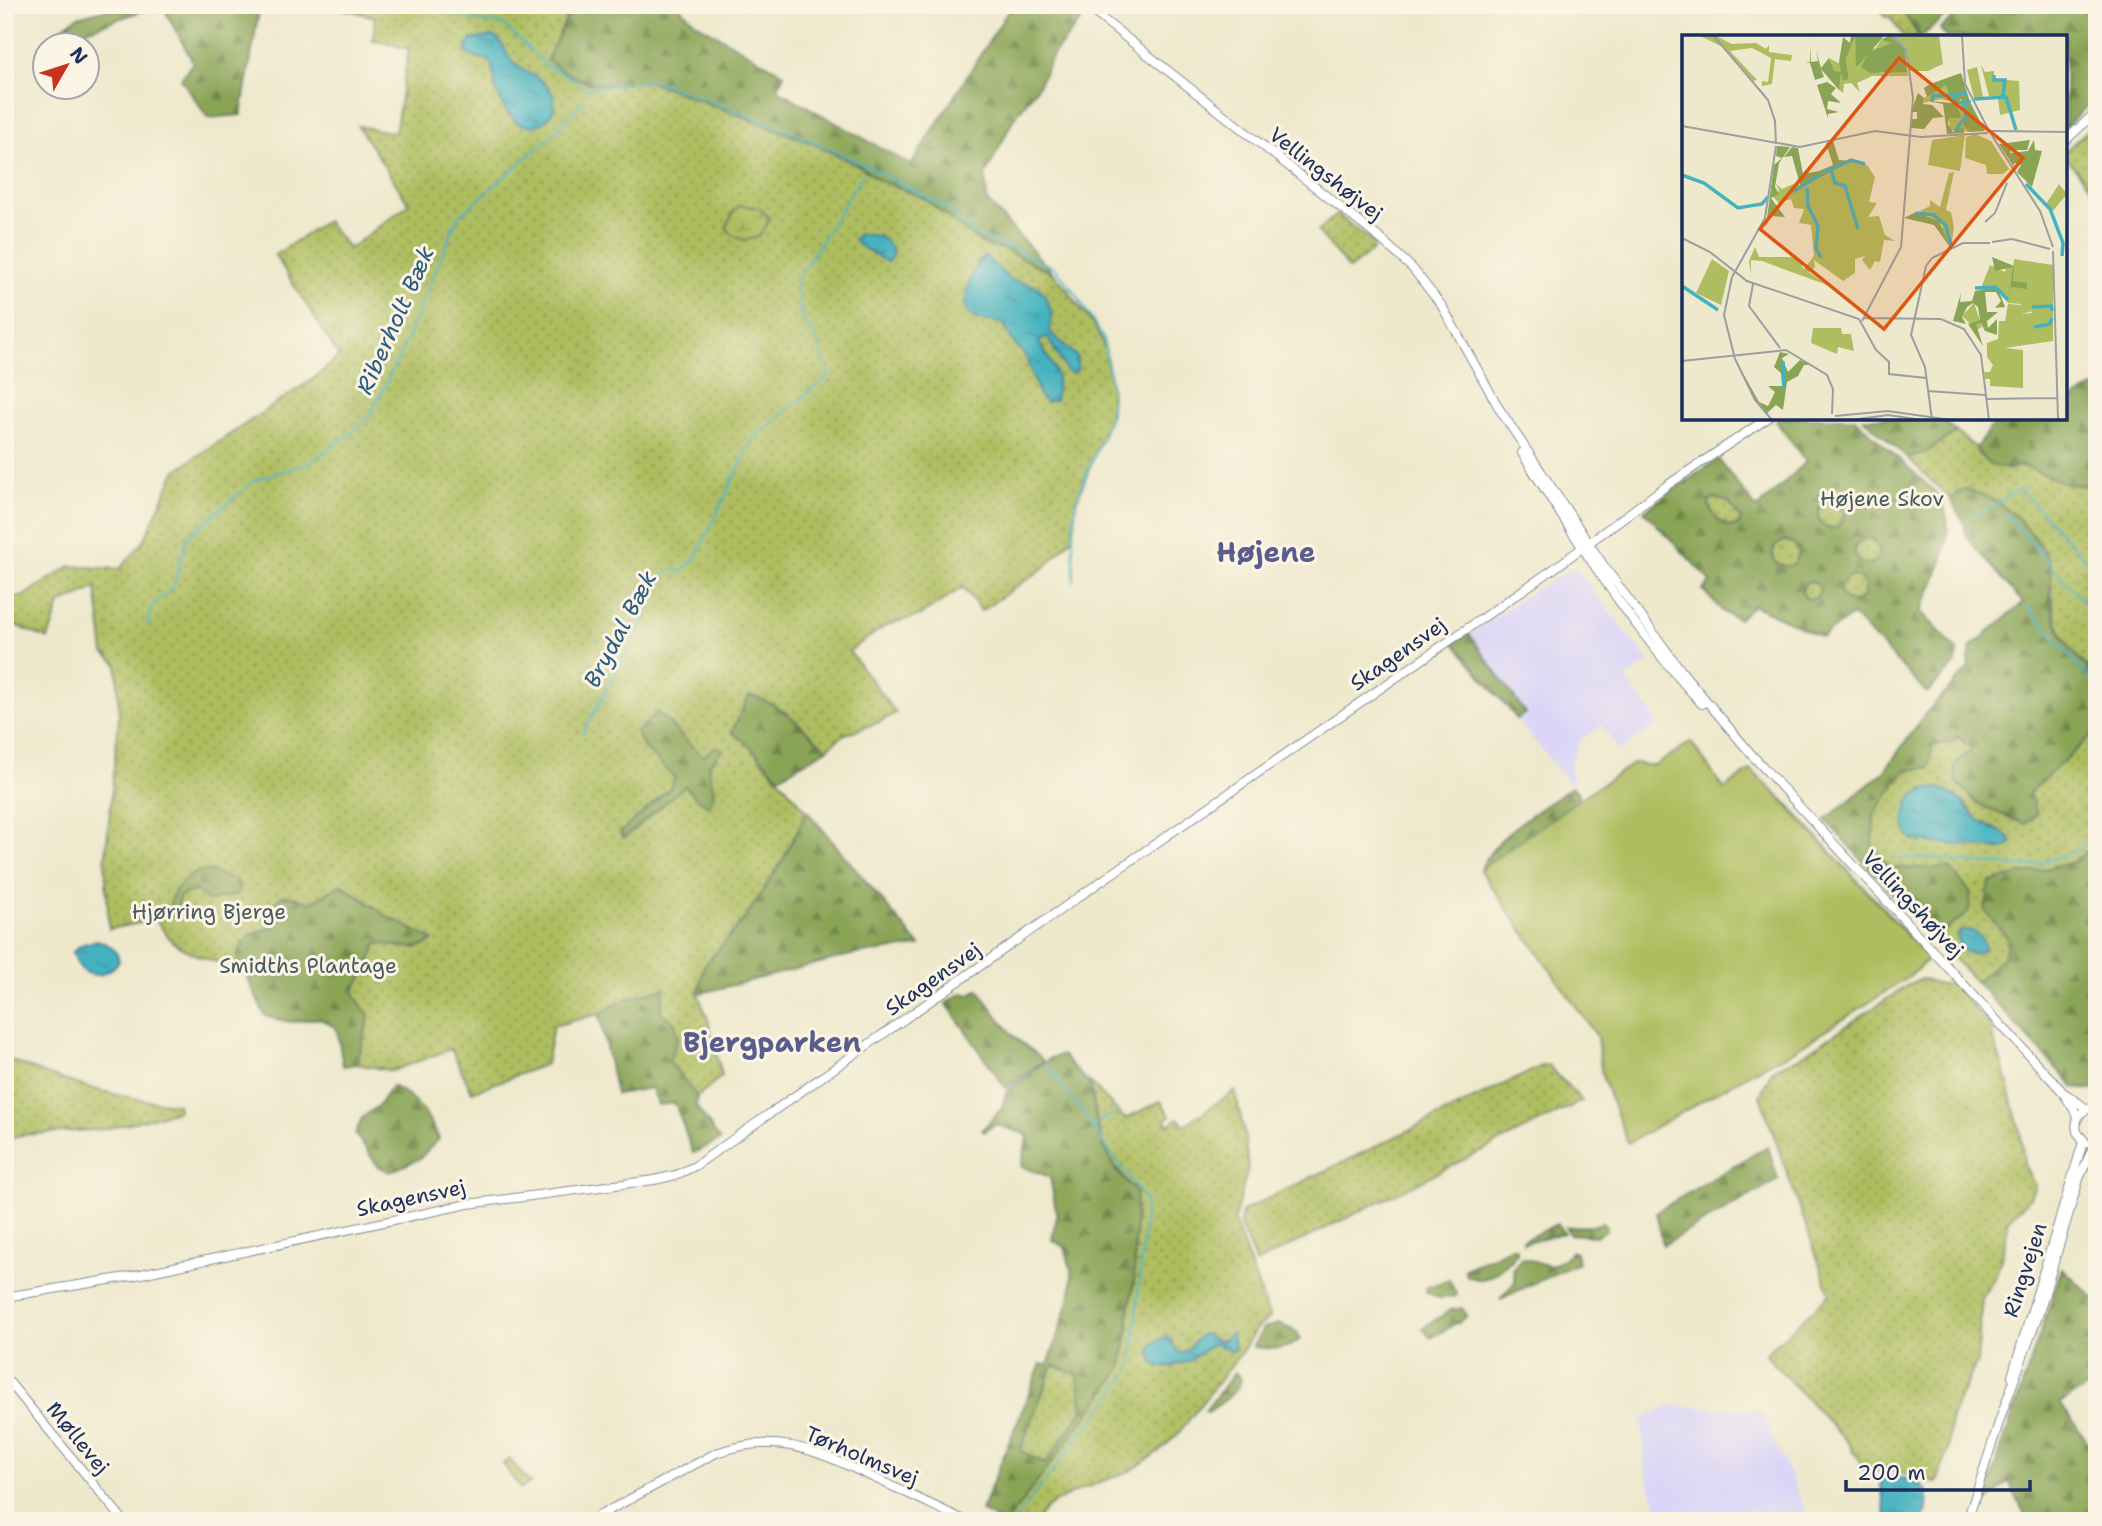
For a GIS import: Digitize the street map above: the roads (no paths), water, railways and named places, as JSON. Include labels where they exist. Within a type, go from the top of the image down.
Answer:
[{"type":"street","name":"Vellingshøjvej","points":[[1085,5],[1398,254],[1428,287],[1448,316],[1504,422],[1548,496],[1585,545],[1646,638],[1677,677],[2062,1091],[2078,1116]]},
{"type":"street","points":[[2067,139],[2097,111]]},
{"type":"street","name":"Skagensvej","points":[[5,1297],[127,1277],[468,1204],[654,1180],[676,1175],[695,1166],[1666,486],[1765,420]]},
{"type":"street","name":"Vellingshøjvej","points":[[2062,1091],[2087,1109]]},
{"type":"street","points":[[2095,1145],[2083,1142],[2076,1128],[2078,1116],[2087,1109],[2097,1107]]},
{"type":"street","name":"Ringvejen","points":[[2003,1410],[2030,1311],[2083,1142]]},
{"type":"street","name":"Ringvejen","points":[[1967,1521],[2003,1410],[2038,1316],[2079,1179],[2095,1145]]},
{"type":"street","name":"Møllevej","points":[[5,1377],[124,1521]]},
{"type":"street","name":"Tørholmsvej","points":[[589,1521],[716,1453],[739,1446],[767,1443],[794,1445],[821,1453],[966,1521]]},
{"type":"water","points":[[493,36],[513,62],[550,90],[553,96],[553,111],[544,122],[530,126],[516,121],[499,97],[490,62],[465,53],[471,40]]},
{"type":"water","points":[[859,234],[885,240],[893,255],[887,262],[857,244],[854,239]]},
{"type":"water","points":[[985,256],[1011,280],[1037,286],[1044,294],[1052,314],[1049,331],[1077,357],[1077,371],[1071,373],[1066,370],[1047,336],[1039,342],[1056,375],[1055,400],[1046,402],[1040,397],[1025,355],[1013,342],[1003,323],[975,319],[966,310],[970,280],[976,266]]},
{"type":"water","points":[[1940,788],[1958,798],[1977,819],[2009,837],[2012,844],[2003,849],[1915,841],[1905,826],[1909,801],[1912,796],[1925,789]]},
{"type":"water","points":[[1967,930],[1980,937],[1984,950],[1971,954],[1961,949],[1957,937],[1960,931]]},
{"type":"water","points":[[97,940],[111,948],[119,961],[105,972],[92,974],[80,967],[73,951],[81,945]]},
{"type":"water","points":[[1231,1333],[1235,1349],[1231,1352],[1226,1347],[1213,1344],[1189,1361],[1165,1368],[1154,1363],[1150,1354],[1153,1344],[1164,1337],[1169,1338],[1179,1353],[1184,1352],[1202,1334],[1219,1340],[1225,1339]]},
{"type":"water","points":[[1886,1476],[1916,1480],[1928,1492],[1927,1510],[1921,1521],[1887,1521],[1880,1481]]},
{"type":"waterway","points":[[442,5],[464,18]]},
{"type":"waterway","points":[[470,20],[503,24],[546,65],[586,89],[653,80],[785,129]]},
{"type":"waterway","name":"Riberholt Bæk","points":[[148,625],[151,607],[173,587],[186,541],[191,534],[255,480],[309,463],[352,433],[370,415],[402,351],[458,217],[549,138],[585,100]]},
{"type":"waterway","points":[[787,130],[867,166],[947,208],[975,235],[1055,268],[1076,294],[1103,338],[1112,392]]},
{"type":"waterway","name":"Brydal Bæk","points":[[583,733],[642,625],[666,572],[673,568],[681,572],[696,557],[753,438],[830,375],[812,329],[802,320],[795,283],[863,174]]},
{"type":"waterway","points":[[1074,581],[1074,513],[1080,490],[1107,423],[1112,395]]},
{"type":"waterway","points":[[1975,517],[2020,489],[2097,571]]},
{"type":"waterway","points":[[2006,514],[2097,617]]},
{"type":"waterway","points":[[2027,606],[2093,682]]},
{"type":"waterway","points":[[2097,679],[2093,682],[2097,686]]},
{"type":"waterway","points":[[1894,860],[1920,858],[2029,867],[2078,850],[2097,832]]},
{"type":"waterway","points":[[1014,1521],[1132,1365],[1146,1202],[1047,1063]]},
{"type":"waterway","points":[[1094,1125],[1114,1114]]},
{"type":"railway","points":[[5,9],[20,5]]},
{"type":"district","name":"Højene","points":[[1266,552]]},
{"type":"district","name":"Bjergparken","points":[[772,1042]]},
{"type":"park label","name":"Højene Skov","points":[[1882,499]]},
{"type":"park label","name":"Hjørring Bjerge","points":[[209,912]]},
{"type":"park label","name":"Smidths Plantage","points":[[308,966]]}]
